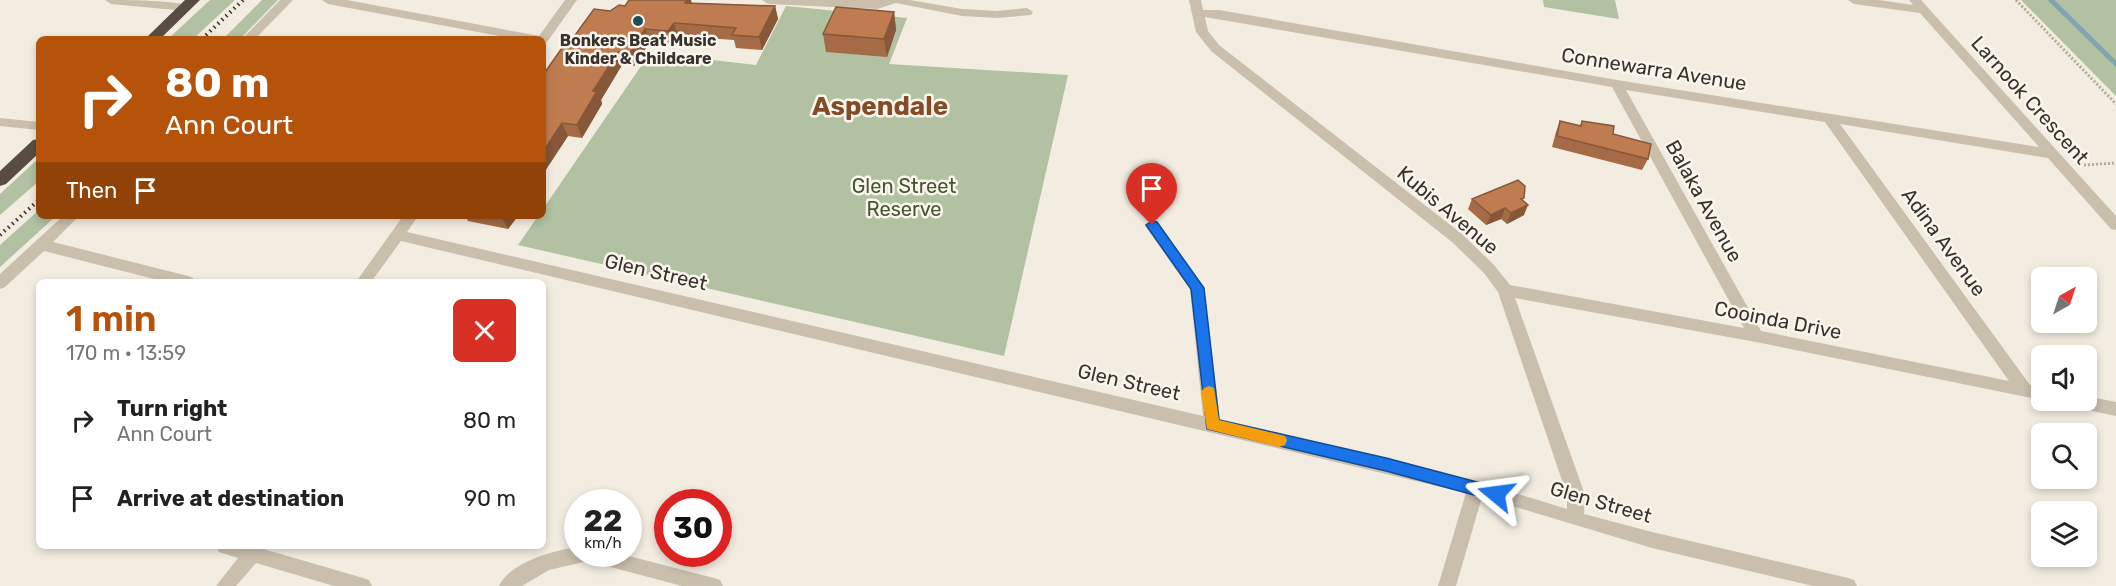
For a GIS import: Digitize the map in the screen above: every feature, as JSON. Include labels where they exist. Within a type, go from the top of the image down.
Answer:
[{"type":"highway","points":[[155,36],[190,3]]},
{"type":"highway","points":[[0,180],[36,147]]},
{"type":"street","points":[[111,0],[190,3]]},
{"type":"street","points":[[251,36],[287,0]]},
{"type":"street","points":[[328,0],[519,36]]},
{"type":"street","points":[[545,36],[571,0]]},
{"type":"street","points":[[768,0],[877,5],[896,0],[931,8],[1011,15],[1027,12]]},
{"type":"street","points":[[1854,0],[1920,5]]},
{"type":"street","name":"Larnook Crescent","points":[[1920,5],[2116,225]]},
{"type":"street","name":"Connewarra Avenue","points":[[1196,7],[1250,20],[1617,84],[2052,154]]},
{"type":"street","name":"Kubis Avenue","points":[[1196,7],[1201,28],[1215,48],[1457,238],[1489,269],[1505,290],[1576,495],[1575,519]]},
{"type":"street","name":"Connewarra Avenue","points":[[1201,28],[1224,21],[1250,20]]},
{"type":"street","name":"Balaka Avenue","points":[[1617,84],[1756,336]]},
{"type":"street","name":"Adina Avenue","points":[[1829,118],[2025,391]]},
{"type":"street","points":[[0,122],[36,126]]},
{"type":"street","points":[[0,283],[69,219]]},
{"type":"street","points":[[365,279],[409,219]]},
{"type":"street","points":[[1152,225],[1197,288],[1212,425]]},
{"type":"street","name":"Glen Street","points":[[397,235],[1476,488],[1652,540],[1848,586]]},
{"type":"street","points":[[43,245],[176,279]]},
{"type":"street","name":"Cooinda Drive","points":[[1505,290],[1756,336],[2031,392]]},
{"type":"street","points":[[2097,405],[2116,409]]},
{"type":"street","points":[[1447,586],[1476,488]]},
{"type":"street","points":[[235,549],[363,586]]},
{"type":"street","points":[[225,586],[252,554]]},
{"type":"street","points":[[508,586],[538,565],[564,556]]},
{"type":"street","points":[[642,567],[714,586]]},
{"type":"path","points":[[2016,0],[2116,104]]},
{"type":"path","points":[[2081,166],[2116,163]]},
{"type":"green space","points":[[210,0],[235,0],[196,36],[171,36]]},
{"type":"green space","points":[[262,0],[278,0],[243,36],[226,36]]},
{"type":"green space","points":[[1543,0],[1615,0],[1619,19],[1544,7]]},
{"type":"green space","points":[[2021,0],[2116,0],[2116,96]]},
{"type":"green space","name":"Glen Street Reserve","points":[[786,6],[907,18],[889,64],[1068,75],[1004,356],[518,245],[536,219],[546,219],[546,205],[650,53],[756,65]]},
{"type":"green space","points":[[36,161],[36,184],[0,215],[0,194]]},
{"type":"green space","points":[[36,213],[36,219],[53,219],[0,267],[0,245]]},
{"type":"building","points":[[629,0],[687,0],[685,3],[775,6],[759,37],[732,35],[736,28],[674,23],[668,31],[645,29],[630,53],[618,52],[593,91],[597,91],[577,125],[562,123],[546,147],[546,71],[569,38],[573,38],[594,9],[610,11],[619,5],[625,6]]},
{"type":"building","points":[[836,7],[894,12],[884,39],[823,34]]},
{"type":"building","points":[[1560,121],[1581,126],[1582,121],[1614,126],[1613,134],[1651,144],[1648,159],[1557,136]]},
{"type":"building","points":[[1518,180],[1525,186],[1524,198],[1521,199],[1528,205],[1511,213],[1505,208],[1491,215],[1472,199]]},
{"type":"waterway","points":[[2051,0],[2116,64]]},
{"type":"railway","points":[[205,36],[243,0]]},
{"type":"railway","points":[[0,235],[36,203]]},
{"type":"slow traffic","points":[[1209,392],[1212,425],[1279,440]]},
{"type":"place","name":"Bonkers Beat Music Kinder & Childcare","points":[[638,21]]},
{"type":"district","name":"Aspendale","points":[[880,106]]},
{"type":"route","points":[[1152,225],[1197,288],[1212,425],[1386,465],[1496,494]]}]
